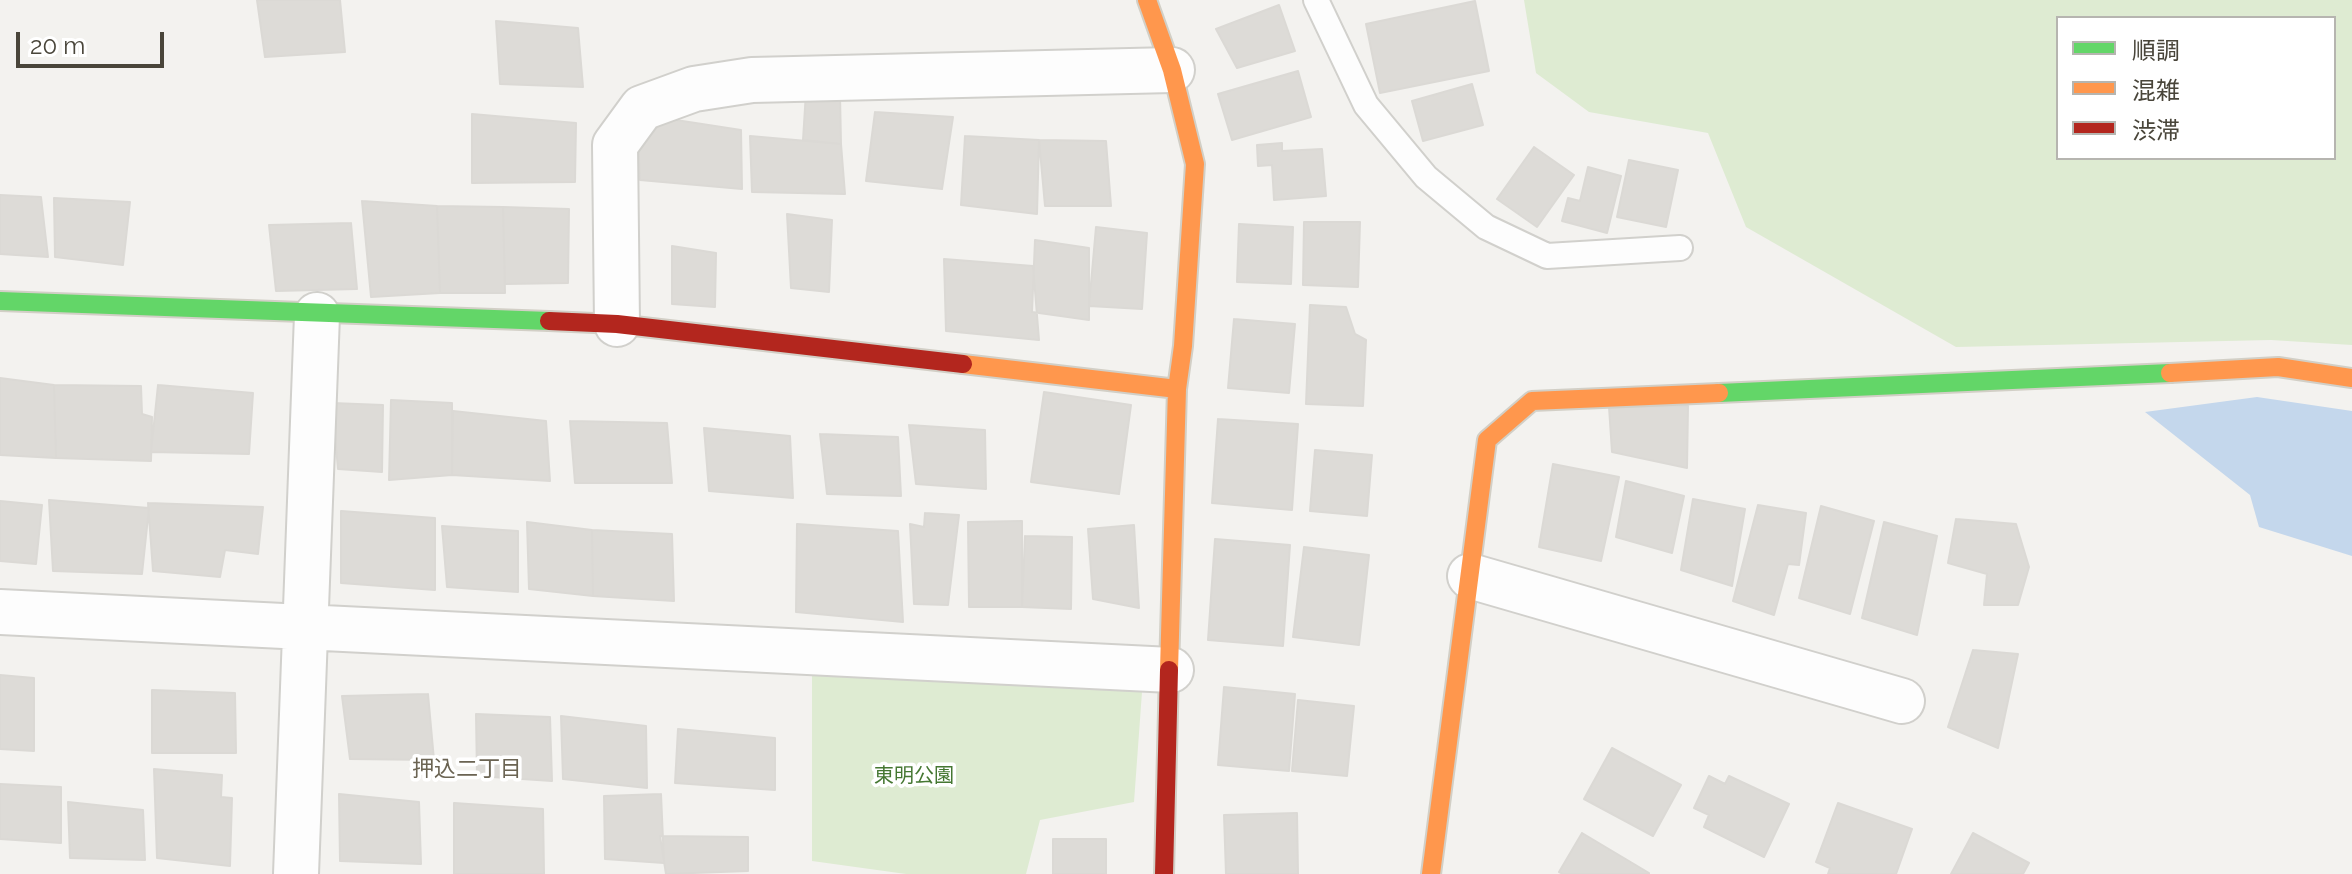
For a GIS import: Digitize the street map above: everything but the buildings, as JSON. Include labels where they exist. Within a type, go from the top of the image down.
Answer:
[{"type":"street","points":[[1147,0],[1172,70],[1195,164],[1183,346],[1177,389],[1164,874]]},
{"type":"street","points":[[617,324],[615,145],[642,108],[694,89],[752,80],[1172,70]]},
{"type":"street","points":[[0,301],[617,324],[1177,389]]},
{"type":"street","points":[[296,874],[317,315]]},
{"type":"street","points":[[1431,874],[1487,440],[1532,401],[2278,367],[2352,378]]},
{"type":"street","points":[[1470,576],[1902,701]]},
{"type":"street","points":[[0,612],[1171,670]]},
{"type":"lane","points":[[1316,0],[1366,105],[1426,177],[1486,227],[1547,256],[1680,248]]},
{"type":"green space","points":[[1524,0],[2352,0],[2352,345],[2271,340],[1956,347],[1746,227],[1708,133],[1589,112],[1536,73]]},
{"type":"green space","name":"東明公園","points":[[812,671],[1142,692],[1134,802],[1040,820],[1026,874],[906,874],[812,861]]},
{"type":"water","points":[[2257,397],[2352,411],[2352,556],[2259,527],[2250,495],[2145,412]]},
{"type":"traffic: fast","points":[[0,301],[549,321]]},
{"type":"traffic: fast","points":[[1719,393],[2170,373]]},
{"type":"traffic: slow","points":[[1147,0],[1172,70],[1195,164],[1183,346],[1177,389],[1169,670]]},
{"type":"traffic: slow","points":[[963,364],[1177,389]]},
{"type":"traffic: slow","points":[[2170,373],[2278,367],[2352,378]]},
{"type":"traffic: slow","points":[[1431,874],[1487,440],[1532,401],[1719,393]]},
{"type":"traffic: jam","points":[[549,321],[617,324],[963,364]]},
{"type":"traffic: jam","points":[[1164,874],[1169,670]]},
{"type":"district","name":"押込二丁目","points":[[467,769]]}]
